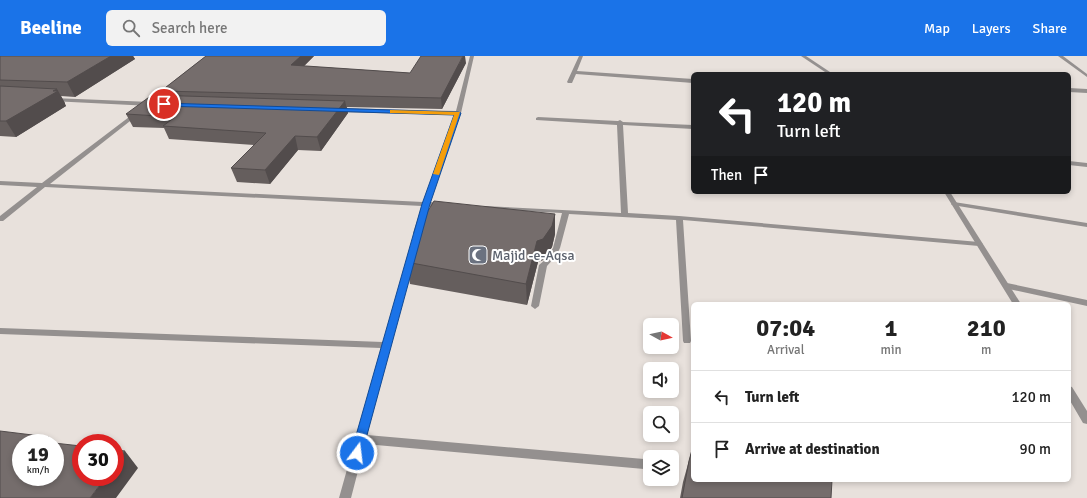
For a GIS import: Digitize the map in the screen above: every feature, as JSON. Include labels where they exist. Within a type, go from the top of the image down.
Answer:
[{"type":"street","points":[[345,498],[414,245],[426,204],[458,113],[472,56]]},
{"type":"street","points":[[570,82],[581,56]]},
{"type":"street","points":[[803,56],[828,72]]},
{"type":"street","points":[[1060,56],[1087,76]]},
{"type":"street","points":[[574,72],[691,81]]},
{"type":"street","points":[[1071,90],[1087,91]]},
{"type":"street","points":[[1080,91],[1087,96]]},
{"type":"street","points":[[47,99],[149,104],[156,102]]},
{"type":"street","points":[[0,219],[149,104]]},
{"type":"street","points":[[331,110],[458,113]]},
{"type":"street","points":[[538,119],[620,122],[691,127]]},
{"type":"street","points":[[620,122],[625,214]]},
{"type":"street","points":[[1071,163],[1087,165]]},
{"type":"street","points":[[0,183],[449,205]]},
{"type":"street","points":[[948,194],[1016,302]]},
{"type":"street","points":[[954,204],[1087,225]]},
{"type":"street","points":[[480,207],[679,218],[979,244]]},
{"type":"street","points":[[535,306],[543,265],[550,260],[556,249],[566,211]]},
{"type":"street","points":[[679,218],[688,341]]},
{"type":"street","points":[[1006,286],[1087,303]]},
{"type":"street","points":[[0,331],[386,346]]},
{"type":"street","points":[[1071,393],[1086,417]]},
{"type":"street","points":[[361,439],[643,464]]},
{"type":"building","points":[[0,56],[111,56],[67,82],[0,80]]},
{"type":"building","points":[[206,56],[301,56],[291,65],[410,73],[421,56],[463,56],[441,98],[161,91]]},
{"type":"building","points":[[0,86],[57,89],[53,91],[58,91],[6,121],[0,121]]},
{"type":"building","points":[[152,95],[345,101],[317,137],[295,136],[265,170],[231,168],[266,133],[163,126],[175,117],[126,114]]},
{"type":"building","points":[[434,201],[555,214],[552,226],[543,239],[537,241],[526,284],[406,262],[417,229]]},
{"type":"building","points":[[0,431],[24,434],[12,434],[12,486],[64,486],[64,444],[72,445],[72,486],[99,486],[90,498],[0,498]]},
{"type":"building","points":[[691,454],[691,482],[832,482],[831,498],[682,498]]},
{"type":"slow traffic","points":[[392,111],[458,113],[436,174]]},
{"type":"place","name":"Majid -e-Aqsa","points":[[478,255]]},
{"type":"route","points":[[164,104],[458,113],[426,204],[357,453]]}]
